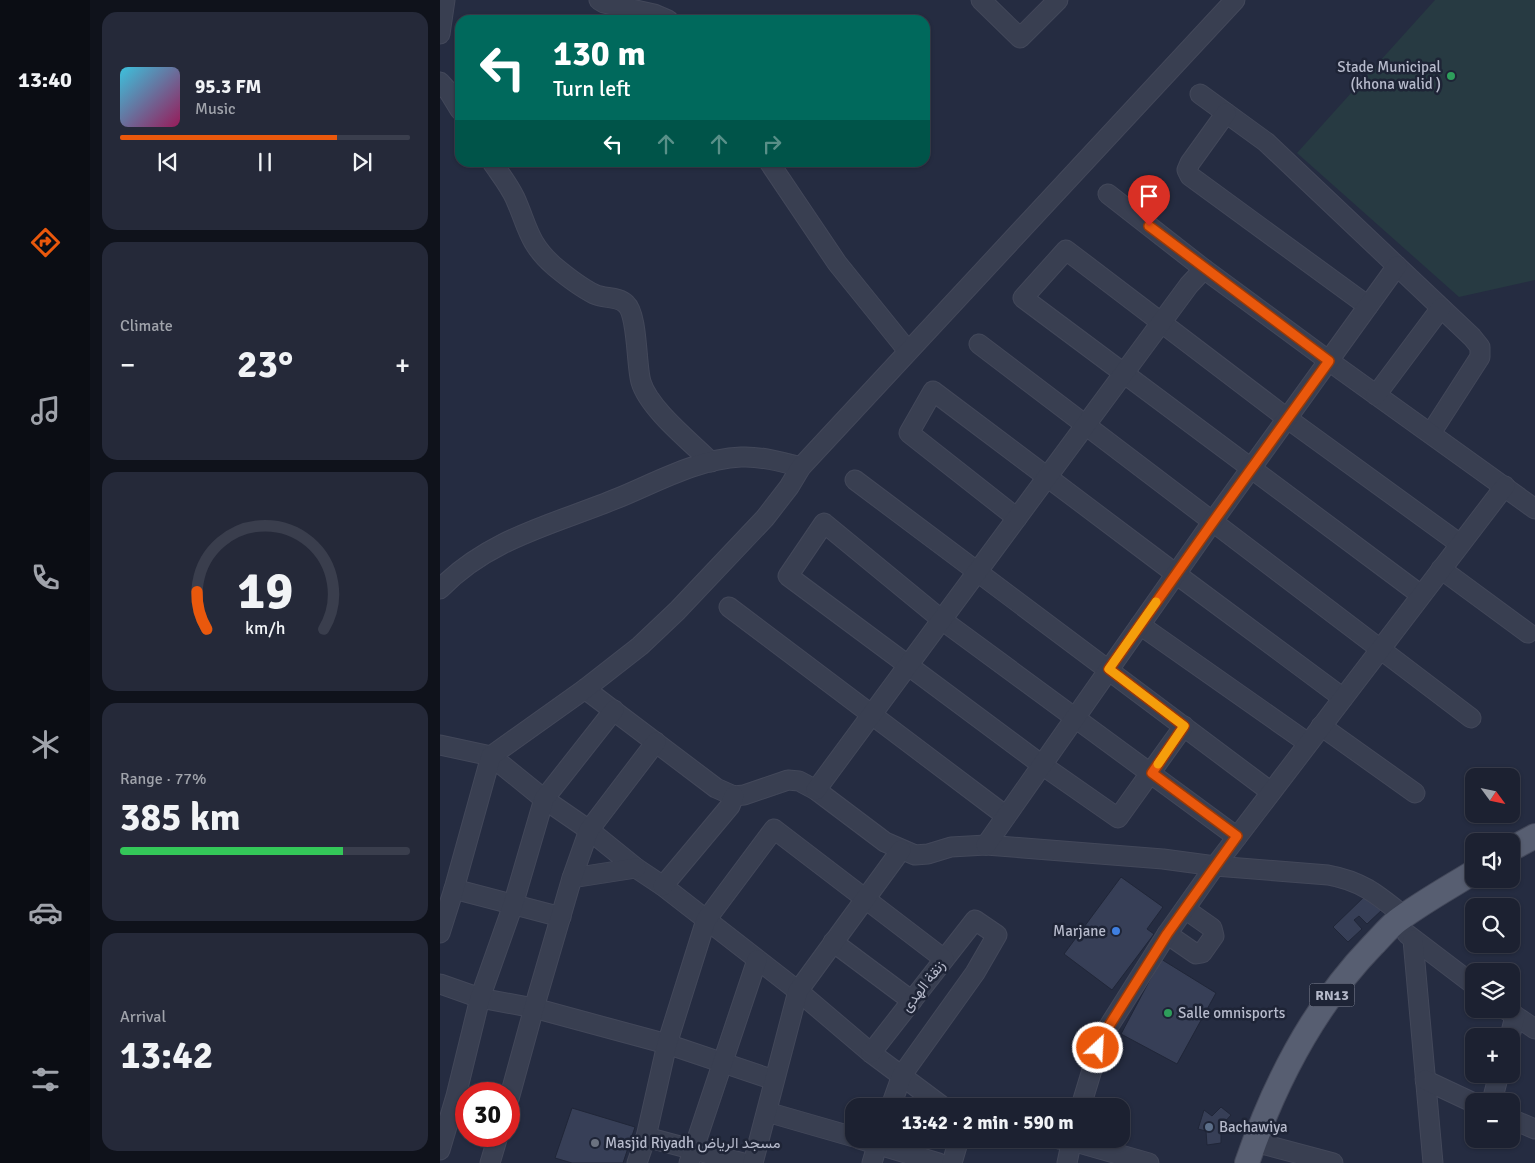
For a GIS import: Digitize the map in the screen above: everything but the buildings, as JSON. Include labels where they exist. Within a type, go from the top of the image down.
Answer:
[{"type":"main road","points":[[1520,844],[1535,836]]},
{"type":"main road","name":"RN13","points":[[1251,1153],[1266,1111],[1282,1076],[1338,985],[1363,956],[1400,919],[1465,878]]},
{"type":"street","points":[[440,34],[445,0]]},
{"type":"street","points":[[599,0],[656,15]]},
{"type":"street","points":[[981,0],[1020,38],[1058,0]]},
{"type":"street","points":[[440,933],[491,756],[585,689],[640,646],[677,611],[765,518],[801,467],[1235,0]]},
{"type":"street","points":[[440,82],[450,92],[455,101]]},
{"type":"street","points":[[1200,94],[1266,142],[1472,337],[1480,347],[1480,357],[1430,433]]},
{"type":"street","points":[[1226,113],[1190,163],[1187,170],[1190,176],[1368,306]]},
{"type":"street","points":[[495,167],[515,198],[528,234],[537,249],[553,265],[583,288],[596,296],[618,300],[626,304],[634,324],[641,382],[646,392],[666,418],[711,462]]},
{"type":"street","points":[[772,167],[837,263],[908,351]]},
{"type":"street","points":[[1108,194],[1204,269],[1535,509]]},
{"type":"street","points":[[1421,595],[1023,298],[1066,250],[1288,419],[1460,544]]},
{"type":"street","points":[[986,845],[1140,624],[1397,266]]},
{"type":"street","points":[[816,790],[1189,285],[1204,269]]},
{"type":"street","points":[[1376,394],[1441,308]]},
{"type":"street","points":[[980,344],[1471,718]]},
{"type":"street","points":[[1017,518],[909,433],[933,391],[1343,698]]},
{"type":"street","points":[[440,589],[476,559],[504,542],[542,525],[593,508],[675,473],[711,462],[741,457],[778,461],[801,467]]},
{"type":"street","points":[[855,480],[1272,792]]},
{"type":"street","points":[[1083,1098],[1102,1037],[1167,934],[1237,836],[1505,486]]},
{"type":"street","points":[[1184,726],[1152,773],[1118,818],[1042,765],[788,576],[824,523],[942,620],[1152,773],[1237,836]]},
{"type":"street","points":[[1441,569],[1528,632]]},
{"type":"street","points":[[729,607],[1006,816]]},
{"type":"street","points":[[1140,624],[1308,744]]},
{"type":"street","points":[[585,689],[716,788],[734,796],[744,795],[788,780],[799,781],[816,790],[885,842],[915,855],[928,854],[951,847],[986,845],[1154,858],[1215,866],[1328,875],[1343,878],[1363,885],[1400,919],[1413,940],[1465,979]]},
{"type":"street","points":[[440,1150],[480,998],[513,905],[544,798],[614,710]]},
{"type":"street","points":[[1321,726],[1414,793]]},
{"type":"street","points":[[514,1082],[572,878],[589,830],[656,742]]},
{"type":"street","points":[[440,745],[491,756],[636,868],[663,886],[798,991],[871,1053],[932,1098]]},
{"type":"street","points":[[663,886],[730,806],[734,796]]},
{"type":"street","points":[[637,1163],[646,1137],[668,1044],[706,920],[774,829],[944,959]]},
{"type":"street","points":[[753,1163],[798,991],[901,850]]},
{"type":"street","points":[[572,878],[636,868]]},
{"type":"street","points":[[454,889],[561,917]]},
{"type":"street","points":[[1167,934],[1196,954],[1202,953],[1214,936],[1212,928],[1185,909]]},
{"type":"street","name":"زنقة الهدى","points":[[871,1053],[975,920],[997,935],[975,973],[902,1075]]},
{"type":"street","points":[[1413,940],[1433,1163]]},
{"type":"street","points":[[833,942],[912,1001]]},
{"type":"street","points":[[691,1156],[757,960]]},
{"type":"street","points":[[440,984],[480,998],[534,1008],[668,1044],[774,1080]]},
{"type":"street","points":[[1518,1018],[1535,1029]]},
{"type":"street","points":[[894,1098],[902,1075]]},
{"type":"street","points":[[1425,1080],[1465,1099]]},
{"type":"street","points":[[767,1112],[845,1134]]},
{"type":"street","points":[[1520,1121],[1534,1123]]},
{"type":"street","points":[[646,1137],[691,1156],[743,1163]]},
{"type":"street","points":[[490,1163],[495,1147]]},
{"type":"street","points":[[872,1163],[876,1148]]},
{"type":"street","points":[[897,1148],[939,1163]]},
{"type":"street","points":[[952,1163],[956,1148]]},
{"type":"street","points":[[1067,1163],[1068,1148]]},
{"type":"street","points":[[1098,1148],[1149,1163]]},
{"type":"street","points":[[1251,1153],[1333,1163]]},
{"type":"shaded area","name":"Stade Municipal (khona walid )","points":[[1435,0],[1535,0],[1535,280],[1459,297],[1297,153]]},
{"type":"slow traffic","points":[[1156,602],[1109,669],[1184,726],[1158,764]]},
{"type":"place","name":"Stade Municipal (khona walid )","points":[[1451,76]]},
{"type":"place","name":"Marjane","points":[[1116,931]]},
{"type":"place","name":"Salle omnisports","points":[[1168,1013]]},
{"type":"place","name":"Bachawiya","points":[[1209,1127]]},
{"type":"place","name":"Masjid Riyadh مسجد الرياض","points":[[595,1143]]},
{"type":"route","points":[[1098,1048],[1102,1037],[1167,934],[1237,836],[1152,773],[1184,726],[1109,669],[1329,361],[1149,226]]}]
